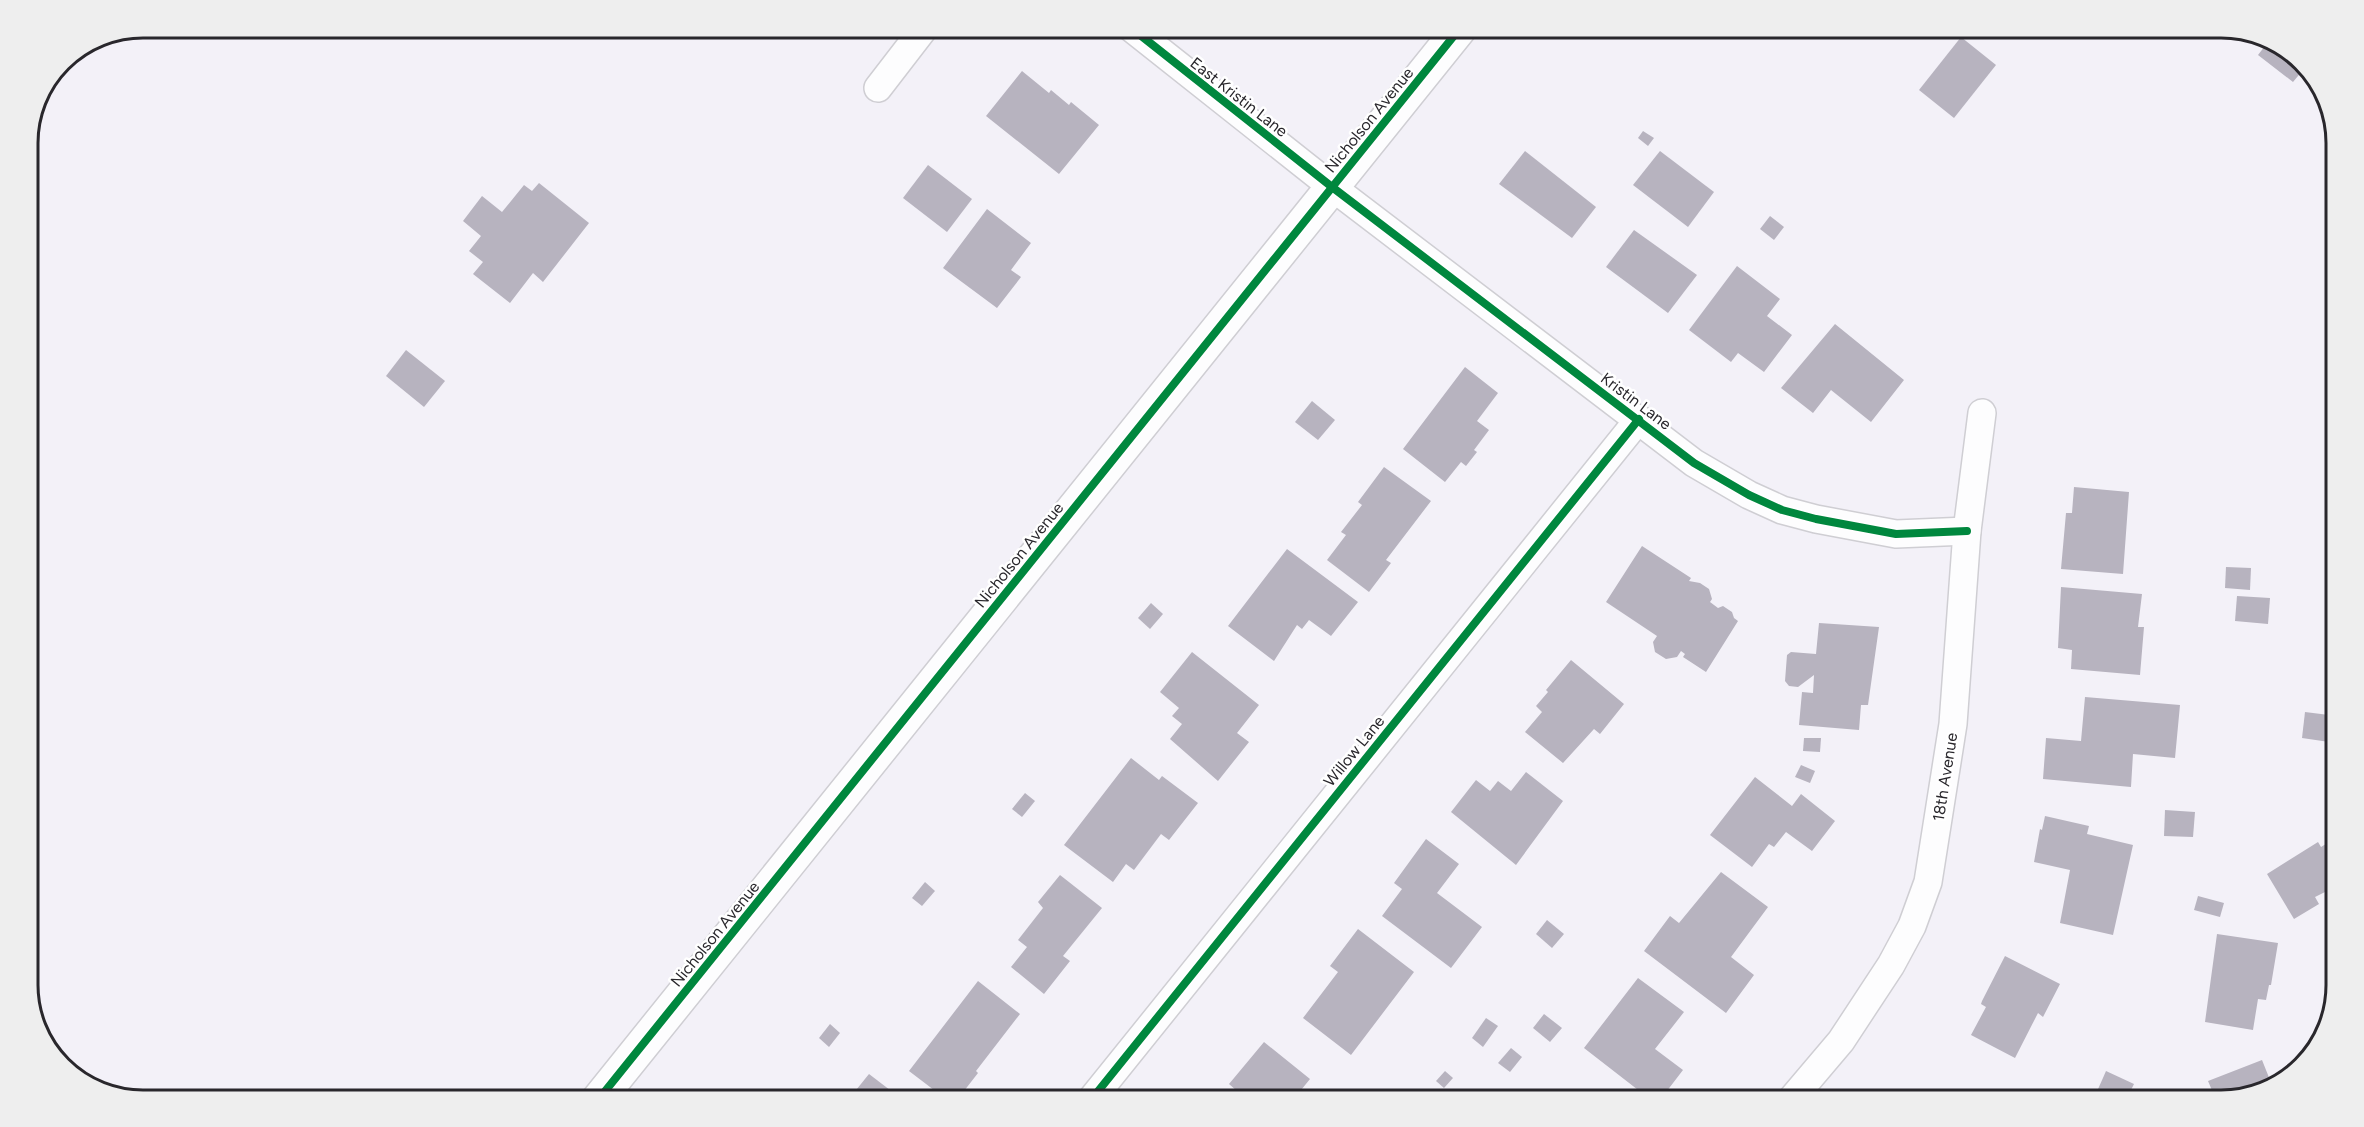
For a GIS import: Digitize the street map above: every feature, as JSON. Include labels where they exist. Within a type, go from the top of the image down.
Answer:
[{"type":"street","points":[[878,88],[917,38]]},
{"type":"street","name":"East Kristin Lane","points":[[1144,38],[1332,188]]},
{"type":"street","name":"Nicholson Avenue","points":[[606,1090],[1452,38]]},
{"type":"street","name":"Kristin Lane","points":[[1332,188],[1694,463],[1749,495],[1782,510],[1896,534],[1967,531]]},
{"type":"street","name":"18th Avenue","points":[[1799,1090],[1840,1041],[1891,965],[1912,926],[1928,882],[1953,724],[1967,531],[1982,414]]},
{"type":"street","name":"Willow Lane","points":[[1099,1090],[1639,419]]},
{"type":"building","points":[[1960,38],[1996,65],[1954,118],[1919,90]]},
{"type":"building","points":[[2264,47],[2268,48],[2280,55],[2300,73],[2293,82],[2258,55]]},
{"type":"building","points":[[1022,71],[1049,93],[1051,90],[1069,105],[1071,102],[1099,125],[1059,174],[986,116]]},
{"type":"building","points":[[1643,131],[1654,138],[1648,146],[1638,138]]},
{"type":"building","points":[[1525,151],[1596,207],[1572,238],[1499,184]]},
{"type":"building","points":[[1660,151],[1714,192],[1688,227],[1633,185]]},
{"type":"building","points":[[928,165],[972,199],[947,232],[903,198]]},
{"type":"building","points":[[539,183],[589,223],[543,282],[533,273],[510,303],[473,274],[483,262],[469,251],[481,236],[463,221],[482,196],[502,212],[524,185],[532,191]]},
{"type":"building","points":[[987,209],[1031,243],[1011,270],[1021,277],[997,308],[943,268]]},
{"type":"building","points":[[1770,216],[1784,227],[1774,240],[1760,229]]},
{"type":"building","points":[[1634,230],[1697,275],[1668,313],[1606,267]]},
{"type":"building","points":[[1737,266],[1780,299],[1767,316],[1792,335],[1764,372],[1738,353],[1731,362],[1689,330]]},
{"type":"building","points":[[1835,324],[1904,380],[1871,422],[1831,390],[1813,413],[1781,388]]},
{"type":"building","points":[[406,350],[445,381],[424,407],[386,376]]},
{"type":"building","points":[[1465,367],[1498,393],[1477,421],[1489,430],[1474,450],[1477,452],[1466,466],[1461,462],[1445,482],[1403,449]]},
{"type":"building","points":[[1312,401],[1335,420],[1318,440],[1295,422]]},
{"type":"building","points":[[1384,467],[1431,501],[1386,560],[1391,563],[1369,592],[1327,560],[1346,535],[1341,532],[1362,505],[1358,502]]},
{"type":"building","points":[[2074,487],[2129,492],[2123,574],[2061,569],[2066,513],[2072,513]]},
{"type":"building","points":[[1642,546],[1691,578],[1689,581],[1700,583],[1709,589],[1712,599],[1710,602],[1718,608],[1723,606],[1732,612],[1738,621],[1706,672],[1683,657],[1685,654],[1681,651],[1677,657],[1666,659],[1655,652],[1653,642],[1657,636],[1606,602]]},
{"type":"building","points":[[1287,549],[1358,602],[1331,636],[1309,620],[1302,629],[1297,625],[1274,661],[1228,626]]},
{"type":"building","points":[[2226,567],[2251,568],[2250,590],[2225,588]]},
{"type":"building","points":[[2061,587],[2142,594],[2138,627],[2144,627],[2140,675],[2071,669],[2072,650],[2058,648]]},
{"type":"building","points":[[2237,596],[2270,598],[2268,624],[2235,621]]},
{"type":"building","points":[[1151,603],[1163,614],[1150,629],[1138,618]]},
{"type":"building","points":[[1819,623],[1879,627],[1868,705],[1861,705],[1859,730],[1799,725],[1802,692],[1813,693],[1814,675],[1798,687],[1789,686],[1785,681],[1787,655],[1791,652],[1816,654]]},
{"type":"building","points":[[1192,652],[1259,705],[1237,733],[1249,742],[1218,781],[1170,739],[1182,724],[1172,716],[1179,708],[1160,692]]},
{"type":"building","points":[[1571,660],[1624,704],[1600,734],[1594,729],[1563,763],[1525,732],[1542,712],[1536,706],[1548,692],[1546,690]]},
{"type":"building","points":[[2085,697],[2180,705],[2175,758],[2133,754],[2131,787],[2043,779],[2046,738],[2081,741]]},
{"type":"building","points":[[2305,712],[2326,715],[2326,742],[2302,738]]},
{"type":"building","points":[[1804,738],[1821,738],[1820,752],[1803,751]]},
{"type":"building","points":[[1131,758],[1159,780],[1162,776],[1198,803],[1169,840],[1161,834],[1134,870],[1126,864],[1113,882],[1064,845]]},
{"type":"building","points":[[1801,765],[1815,771],[1810,783],[1795,777]]},
{"type":"building","points":[[1526,772],[1563,801],[1516,865],[1451,812],[1476,780],[1490,791],[1498,781],[1511,791]]},
{"type":"building","points":[[1755,777],[1792,806],[1801,794],[1835,821],[1812,851],[1786,832],[1774,847],[1769,844],[1752,867],[1710,835]]},
{"type":"building","points":[[1025,793],[1035,801],[1022,817],[1012,809]]},
{"type":"building","points":[[2165,810],[2195,812],[2193,837],[2164,836]]},
{"type":"building","points":[[2045,816],[2089,826],[2087,834],[2133,845],[2113,935],[2060,923],[2070,870],[2034,862],[2040,829],[2042,830]]},
{"type":"building","points":[[1426,839],[1459,864],[1437,893],[1482,927],[1451,968],[1382,916],[1402,889],[1394,883]]},
{"type":"building","points":[[2318,842],[2321,847],[2326,844],[2326,892],[2315,897],[2319,904],[2294,919],[2267,874]]},
{"type":"building","points":[[1721,872],[1768,907],[1731,957],[1754,975],[1726,1013],[1644,951],[1670,916],[1679,923]]},
{"type":"building","points":[[1060,875],[1102,908],[1063,956],[1070,961],[1044,994],[1011,967],[1027,947],[1018,940],[1043,908],[1038,902]]},
{"type":"building","points":[[925,882],[935,891],[922,906],[912,898]]},
{"type":"building","points":[[2198,896],[2224,903],[2220,917],[2194,910]]},
{"type":"building","points":[[1547,920],[1564,934],[1552,948],[1536,934]]},
{"type":"building","points":[[1358,929],[1414,972],[1351,1055],[1303,1018],[1338,972],[1330,966]]},
{"type":"building","points":[[2217,934],[2278,943],[2271,985],[2269,985],[2266,1000],[2258,999],[2253,1030],[2205,1022]]},
{"type":"building","points":[[2005,956],[2060,984],[2043,1017],[2038,1013],[2015,1058],[1971,1035],[1986,1007],[1981,1004],[1982,1001]]},
{"type":"building","points":[[1638,978],[1684,1012],[1655,1049],[1683,1070],[1668,1090],[1638,1090],[1584,1048]]},
{"type":"building","points":[[978,981],[1020,1014],[976,1071],[978,1073],[965,1090],[934,1090],[909,1071]]},
{"type":"building","points":[[1544,1014],[1562,1028],[1550,1042],[1533,1028]]},
{"type":"building","points":[[1486,1018],[1498,1026],[1483,1047],[1472,1038]]},
{"type":"building","points":[[830,1024],[840,1033],[829,1047],[819,1038]]},
{"type":"building","points":[[1264,1042],[1310,1079],[1301,1090],[1236,1090],[1229,1084]]},
{"type":"building","points":[[1511,1048],[1522,1057],[1510,1072],[1498,1063]]},
{"type":"building","points":[[2262,1060],[2269,1078],[2249,1086],[2221,1090],[2212,1090],[2208,1081]]},
{"type":"building","points":[[1445,1071],[1453,1078],[1444,1088],[1436,1081]]},
{"type":"building","points":[[2106,1071],[2134,1084],[2131,1090],[2098,1090]]},
{"type":"building","points":[[869,1074],[890,1090],[856,1090]]},
{"type":"cycle path","points":[[1144,38],[1332,187],[1694,463],[1749,495],[1782,510],[1816,519],[1896,534],[1967,531]]},
{"type":"cycle path","points":[[606,1090],[1452,38]]},
{"type":"cycle path","points":[[1099,1090],[1639,419]]}]
